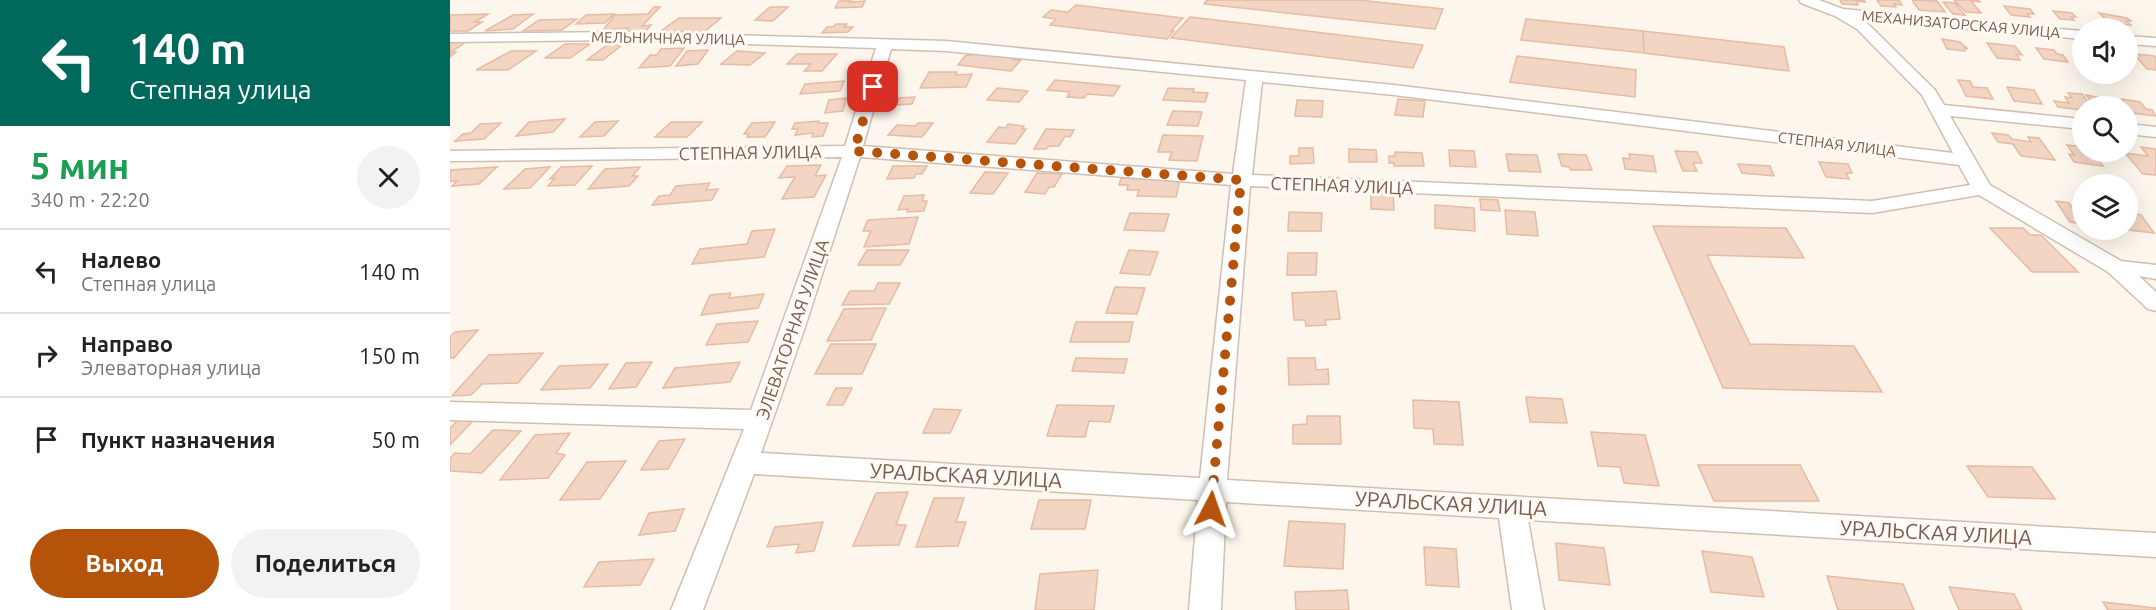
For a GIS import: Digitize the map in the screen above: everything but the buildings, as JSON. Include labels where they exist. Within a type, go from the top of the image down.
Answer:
[{"type":"street","points":[[1806,0],[1840,13],[1862,26],[1929,93],[1982,189],[2116,267],[2156,304]]},
{"type":"street","name":"МЕХАНИЗАТОРСКАЯ УЛИЦА","points":[[1840,13],[2072,34]]},
{"type":"street","name":"МЕЛЬНИЧНАЯ УЛИЦА","points":[[450,38],[622,36],[885,45]]},
{"type":"street","points":[[2138,41],[2156,42]]},
{"type":"street","name":"СТЕПНАЯ УЛИЦА","points":[[885,45],[958,47],[1394,90],[1966,160]]},
{"type":"street","name":"ЭЛЕВАТОРНАЯ УЛИЦА","points":[[687,610],[746,463],[854,151],[885,45]]},
{"type":"street","points":[[1204,610],[1212,489],[1241,180],[1254,78]]},
{"type":"street","points":[[1939,110],[2072,123]]},
{"type":"street","points":[[2138,130],[2156,132]]},
{"type":"street","name":"СТЕПНАЯ УЛИЦА","points":[[450,156],[854,151],[1241,180],[1872,207],[1982,189]]},
{"type":"street","points":[[2116,267],[2156,272]]},
{"type":"street","points":[[450,411],[760,420]]},
{"type":"street","name":"УРАЛЬСКАЯ УЛИЦА","points":[[746,463],[2156,545]]},
{"type":"street","points":[[1512,507],[1528,610]]},
{"type":"route","points":[[873,87],[854,151],[1241,180],[1211,509]]}]
